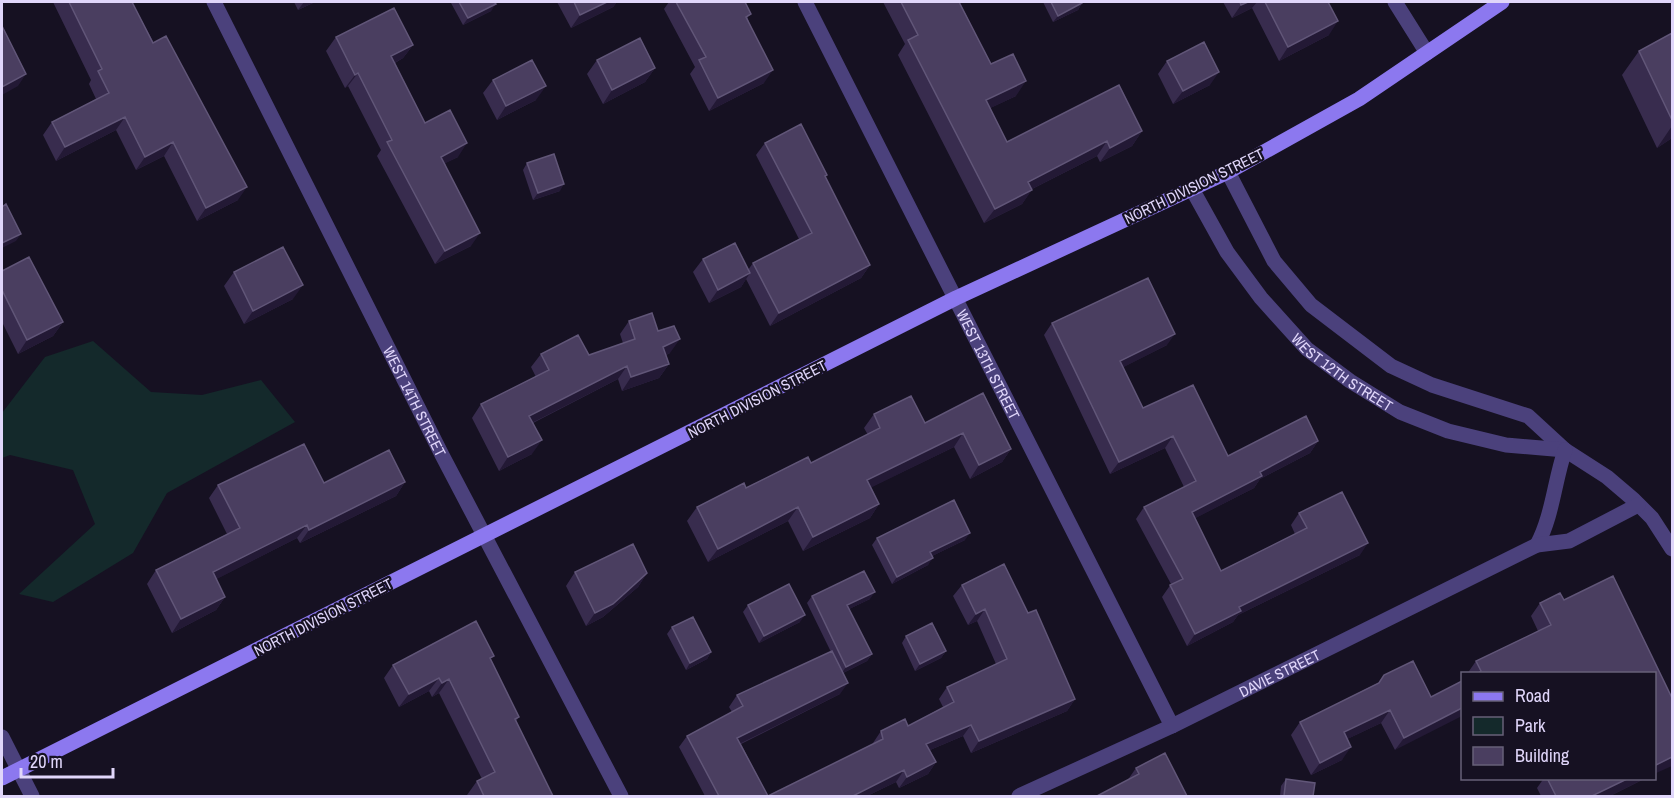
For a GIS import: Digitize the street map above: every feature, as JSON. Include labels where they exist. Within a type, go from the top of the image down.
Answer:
[{"type":"main road","name":"NORTH DIVISION STREET","points":[[2,778],[956,298],[1228,172],[1359,99],[1502,2]]},
{"type":"street","name":"WEST 14TH STREET","points":[[214,2],[442,455],[621,796]]},
{"type":"street","name":"WEST 13TH STREET","points":[[806,2],[1173,726]]},
{"type":"street","points":[[1395,2],[1427,53]]},
{"type":"street","name":"WEST 12TH STREET","points":[[1228,172],[1274,261],[1311,305],[1391,366],[1432,385],[1528,416],[1566,450],[1607,477],[1638,505],[1652,518],[1672,549]]},
{"type":"street","name":"WEST 12TH STREET","points":[[1192,189],[1227,252],[1261,298],[1307,349],[1350,381],[1400,412],[1448,431],[1506,445],[1566,450]]},
{"type":"street","points":[[1537,545],[1552,510],[1557,476],[1566,450]]},
{"type":"street","name":"DAVIE STREET","points":[[1019,796],[1173,726],[1537,545],[1569,541],[1638,505]]},
{"type":"street","points":[[2,737],[32,796]]},
{"type":"green space","points":[[93,341],[151,392],[202,395],[261,380],[295,422],[167,493],[133,553],[53,602],[19,594],[95,524],[73,470],[10,455],[2,458],[2,413],[45,357]]},
{"type":"building","points":[[69,2],[132,2],[153,43],[166,36],[247,187],[206,208],[173,142],[145,157],[125,117],[65,147],[52,122],[109,93],[98,71],[102,69]]},
{"type":"building","points":[[459,2],[494,2],[496,4],[468,18]]},
{"type":"building","points":[[574,2],[607,2],[580,15]]},
{"type":"building","points":[[676,2],[745,2],[751,14],[746,17],[773,70],[718,98],[699,60],[706,57]]},
{"type":"building","points":[[901,2],[959,2],[991,64],[1013,54],[1026,81],[986,100],[1007,142],[1119,85],[1142,131],[1110,148],[1107,141],[1028,182],[1032,190],[995,209],[908,40],[918,35]]},
{"type":"building","points":[[1051,2],[1082,2],[1082,3],[1058,16]]},
{"type":"building","points":[[1265,2],[1328,2],[1338,21],[1288,47]]},
{"type":"building","points":[[394,8],[413,45],[391,56],[425,123],[450,110],[467,143],[441,157],[480,233],[445,251],[387,142],[392,140],[358,73],[355,75],[336,37]]},
{"type":"building","points":[[2,26],[26,74],[2,87]]},
{"type":"building","points":[[1672,33],[1672,120],[1639,51]]},
{"type":"building","points":[[640,38],[655,68],[612,90],[597,60]]},
{"type":"building","points":[[1204,42],[1219,72],[1183,91],[1167,61]]},
{"type":"building","points":[[532,60],[546,86],[506,106],[493,80]]},
{"type":"building","points":[[801,124],[870,265],[779,313],[753,263],[812,233],[765,143]]},
{"type":"building","points":[[554,154],[564,184],[538,193],[527,163]]},
{"type":"building","points":[[6,204],[21,234],[2,243],[2,207]]},
{"type":"building","points":[[735,243],[750,273],[718,290],[703,259]]},
{"type":"building","points":[[283,247],[303,285],[253,311],[234,272]]},
{"type":"building","points":[[29,257],[63,322],[27,340],[2,290],[2,271]]},
{"type":"building","points":[[1148,278],[1175,334],[1120,361],[1143,408],[1193,385],[1228,456],[1306,416],[1318,441],[1260,472],[1262,476],[1192,512],[1221,571],[1307,528],[1299,513],[1342,492],[1368,543],[1239,607],[1241,611],[1195,634],[1170,585],[1183,579],[1144,507],[1196,481],[1173,436],[1119,462],[1052,323]]},
{"type":"building","points":[[652,313],[658,331],[674,326],[680,339],[663,347],[669,364],[631,377],[627,366],[529,416],[542,440],[508,457],[481,404],[549,370],[541,354],[578,335],[589,355],[635,339],[629,321]]},
{"type":"building","points":[[983,393],[1011,449],[979,465],[963,433],[867,480],[879,504],[813,537],[798,507],[718,549],[697,507],[744,483],[746,488],[808,457],[811,463],[880,428],[874,414],[911,396],[925,423]]},
{"type":"building","points":[[304,444],[324,483],[389,450],[405,482],[309,530],[307,525],[213,572],[225,597],[181,619],[156,570],[240,528],[218,485]]},
{"type":"building","points":[[954,500],[970,533],[930,552],[933,558],[897,577],[877,538]]},
{"type":"building","points":[[633,544],[647,573],[613,604],[595,613],[575,572]]},
{"type":"building","points":[[1004,564],[1028,613],[1036,610],[1075,699],[979,741],[971,725],[926,744],[936,762],[907,777],[904,770],[853,796],[768,796],[883,739],[881,731],[905,719],[908,726],[954,702],[947,687],[1007,659],[985,609],[976,614],[962,585]]},
{"type":"building","points":[[864,571],[875,592],[847,605],[872,654],[846,667],[812,596]]},
{"type":"building","points":[[1613,576],[1672,698],[1672,757],[1656,765],[1656,672],[1480,672],[1476,661],[1551,625],[1540,603],[1560,593],[1564,600]]},
{"type":"building","points":[[789,584],[805,615],[764,636],[748,605]]},
{"type":"building","points":[[693,617],[711,652],[690,663],[672,627]]},
{"type":"building","points":[[476,621],[494,656],[490,658],[519,717],[515,719],[553,796],[484,796],[477,781],[495,772],[449,679],[442,683],[439,678],[409,694],[393,665]]},
{"type":"building","points":[[932,623],[946,651],[920,664],[906,636]]},
{"type":"building","points":[[832,651],[848,683],[737,738],[768,796],[719,796],[687,736],[743,706],[737,695]]},
{"type":"building","points":[[1413,661],[1431,697],[1461,682],[1461,709],[1404,738],[1390,710],[1344,732],[1351,747],[1320,763],[1300,722],[1379,683],[1384,675]]},
{"type":"building","points":[[1165,753],[1187,796],[1097,796],[1139,774],[1136,768]]},
{"type":"building","points":[[1286,779],[1315,783],[1313,796],[1284,796]]},
{"type":"building","points":[[1548,780],[1625,780],[1592,796],[1556,796]]}]
